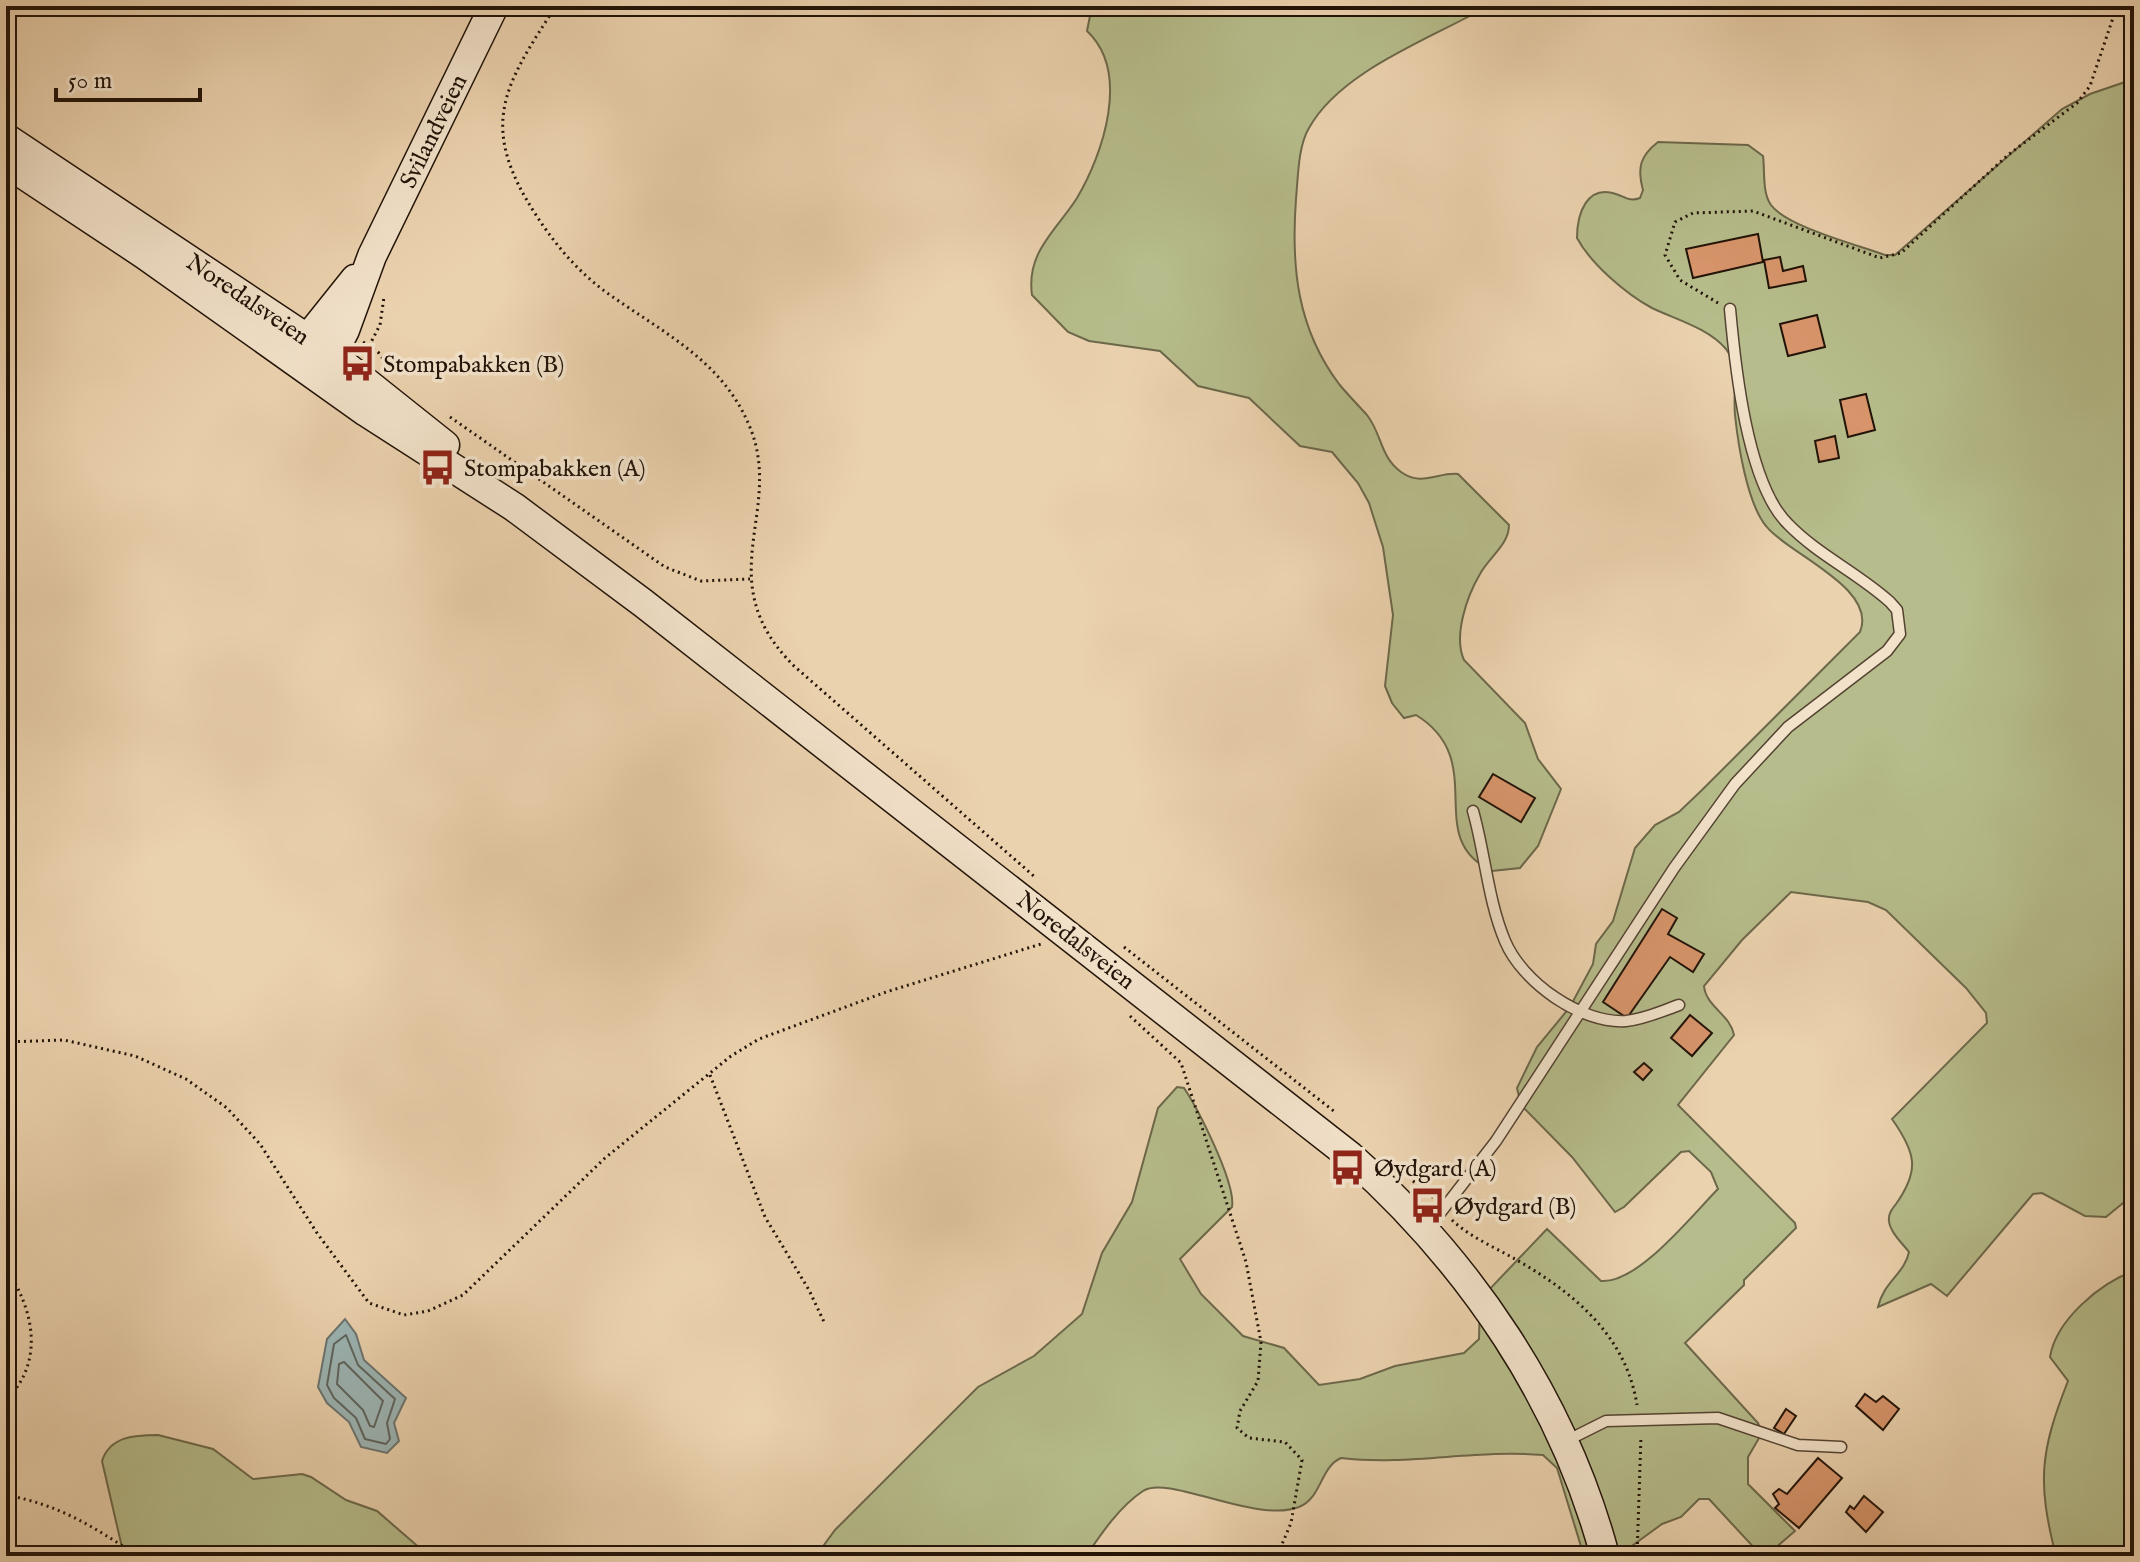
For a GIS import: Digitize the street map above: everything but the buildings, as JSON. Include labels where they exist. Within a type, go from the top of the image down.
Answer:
[{"type":"main road","name":"Svilandveien","points":[[320,361],[345,330],[372,256],[494,6]]},
{"type":"main road","name":"Noredalsveien","points":[[6,138],[307,339]]},
{"type":"main road","name":"Noredalsveien","points":[[6,163],[320,361],[366,412],[514,507],[1309,1121],[1381,1183],[1427,1230],[1508,1336],[1564,1442],[1590,1505],[1605,1556]]},
{"type":"main road","name":"Svilandveien","points":[[307,339],[372,256]]},
{"type":"main road","points":[[307,339],[320,361]]},
{"type":"lane","points":[[1427,1230],[1488,1153],[1674,868],[1735,784],[1788,727],[1887,651],[1900,634],[1897,610],[1890,602],[1787,524],[1764,489],[1739,379],[1730,309]]},
{"type":"lane","points":[[1473,811],[1500,929],[1512,955],[1536,984],[1580,1011],[1623,1021],[1679,1005]]},
{"type":"lane","points":[[1564,1442],[1606,1421],[1718,1418],[1798,1445],[1841,1447]]},
{"type":"path","points":[[444,412],[665,567],[701,581],[750,579],[759,463],[751,430],[739,403],[707,362],[592,282],[565,255],[520,192],[507,161],[502,135],[506,97],[524,56],[556,6]]},
{"type":"path","points":[[1730,309],[1693,290],[1671,269],[1665,255],[1666,243],[1675,222],[1693,213],[1753,211],[1865,253],[1890,258],[1901,253],[2008,155],[2077,103],[2090,86],[2117,6]]},
{"type":"path","points":[[369,346],[396,377]]},
{"type":"path","points":[[6,1042],[64,1040],[135,1056],[186,1079],[227,1108],[260,1144],[334,1258],[369,1303],[404,1315],[428,1311],[463,1295],[605,1158],[731,1056],[759,1039],[886,992],[1044,943],[1060,928]]},
{"type":"path","points":[[1123,1010],[1181,1063],[1246,1262],[1261,1342],[1258,1381],[1240,1411],[1237,1428],[1249,1438],[1285,1442],[1302,1460],[1291,1523],[1277,1556]]},
{"type":"path","points":[[710,1075],[765,1217],[809,1290],[825,1324]]},
{"type":"path","points":[[6,1268],[31,1320],[33,1348],[19,1388],[6,1400]]},
{"type":"path","points":[[6,1495],[44,1502],[81,1518],[138,1556]]},
{"type":"green space","points":[[1092,6],[1488,6],[1365,72],[1324,107],[1305,135],[1301,153],[1295,249],[1300,296],[1314,341],[1339,384],[1372,422],[1394,466],[1409,476],[1423,479],[1458,474],[1509,525],[1506,539],[1470,593],[1460,640],[1464,660],[1525,723],[1538,759],[1561,789],[1538,846],[1520,868],[1492,871],[1471,857],[1461,839],[1450,754],[1438,734],[1416,715],[1404,718],[1392,703],[1385,686],[1393,615],[1383,547],[1369,503],[1358,483],[1332,452],[1300,446],[1249,398],[1198,386],[1160,351],[1089,341],[1068,332],[1032,295],[1031,280],[1038,254],[1087,180],[1103,137],[1108,113],[1108,68],[1100,48],[1087,31]]},
{"type":"green space","points":[[2134,79],[2134,1194],[2106,1217],[2085,1216],[2042,1193],[2033,1194],[1947,1296],[1931,1284],[1878,1307],[1884,1291],[1903,1266],[1909,1252],[1889,1221],[1912,1171],[1910,1152],[1892,1119],[1987,1023],[1986,1013],[1966,988],[1886,910],[1868,902],[1791,892],[1742,940],[1704,986],[1709,1000],[1728,1021],[1734,1035],[1678,1105],[1795,1223],[1796,1228],[1685,1343],[1758,1423],[1762,1433],[1748,1457],[1748,1484],[1795,1531],[1767,1555],[1758,1552],[1709,1499],[1699,1499],[1681,1517],[1662,1524],[1618,1556],[1584,1556],[1557,1468],[1543,1455],[1493,1454],[1392,1460],[1341,1458],[1329,1468],[1307,1503],[1281,1510],[1237,1505],[1172,1489],[1143,1491],[1126,1504],[1086,1556],[816,1556],[835,1530],[978,1387],[1034,1356],[1082,1314],[1102,1253],[1132,1202],[1158,1108],[1177,1087],[1184,1088],[1198,1112],[1215,1146],[1232,1196],[1232,1207],[1180,1259],[1201,1294],[1243,1336],[1284,1348],[1319,1385],[1360,1379],[1395,1366],[1464,1353],[1479,1339],[1480,1302],[1485,1294],[1547,1229],[1601,1281],[1616,1279],[1631,1272],[1664,1246],[1718,1189],[1711,1172],[1689,1151],[1681,1152],[1615,1212],[1572,1157],[1521,1105],[1517,1088],[1537,1047],[1570,1007],[1593,964],[1596,944],[1613,921],[1635,848],[1655,825],[1679,812],[1702,790],[1860,632],[1862,616],[1856,601],[1844,587],[1777,537],[1759,516],[1741,457],[1733,364],[1726,349],[1701,330],[1642,302],[1610,278],[1577,238],[1581,211],[1590,197],[1597,193],[1640,198],[1643,190],[1640,175],[1642,163],[1647,152],[1658,142],[1748,145],[1763,156],[1766,194],[1779,213],[1824,234],[1885,255],[1895,255],[2062,109],[2090,94]]},
{"type":"green space","points":[[2134,1271],[2134,1556],[2056,1556],[2046,1507],[2044,1467],[2052,1428],[2068,1381],[2050,1357],[2054,1343],[2070,1317],[2107,1284]]},
{"type":"green space","points":[[158,1435],[213,1449],[253,1479],[302,1474],[311,1477],[346,1500],[377,1511],[429,1556],[124,1556],[102,1461],[117,1442],[132,1437]]},
{"type":"water","points":[[345,1319],[356,1334],[364,1360],[406,1398],[394,1423],[399,1441],[387,1453],[361,1447],[349,1422],[327,1403],[318,1387],[327,1339]]},
{"type":"place","name":"Stompabakken (B)","points":[[357,364]]},
{"type":"place","name":"Stompabakken (A)","points":[[438,468]]},
{"type":"place","name":"Øydgard (A)","points":[[1348,1168]]},
{"type":"place","name":"Øydgard (B)","points":[[1428,1206]]}]
